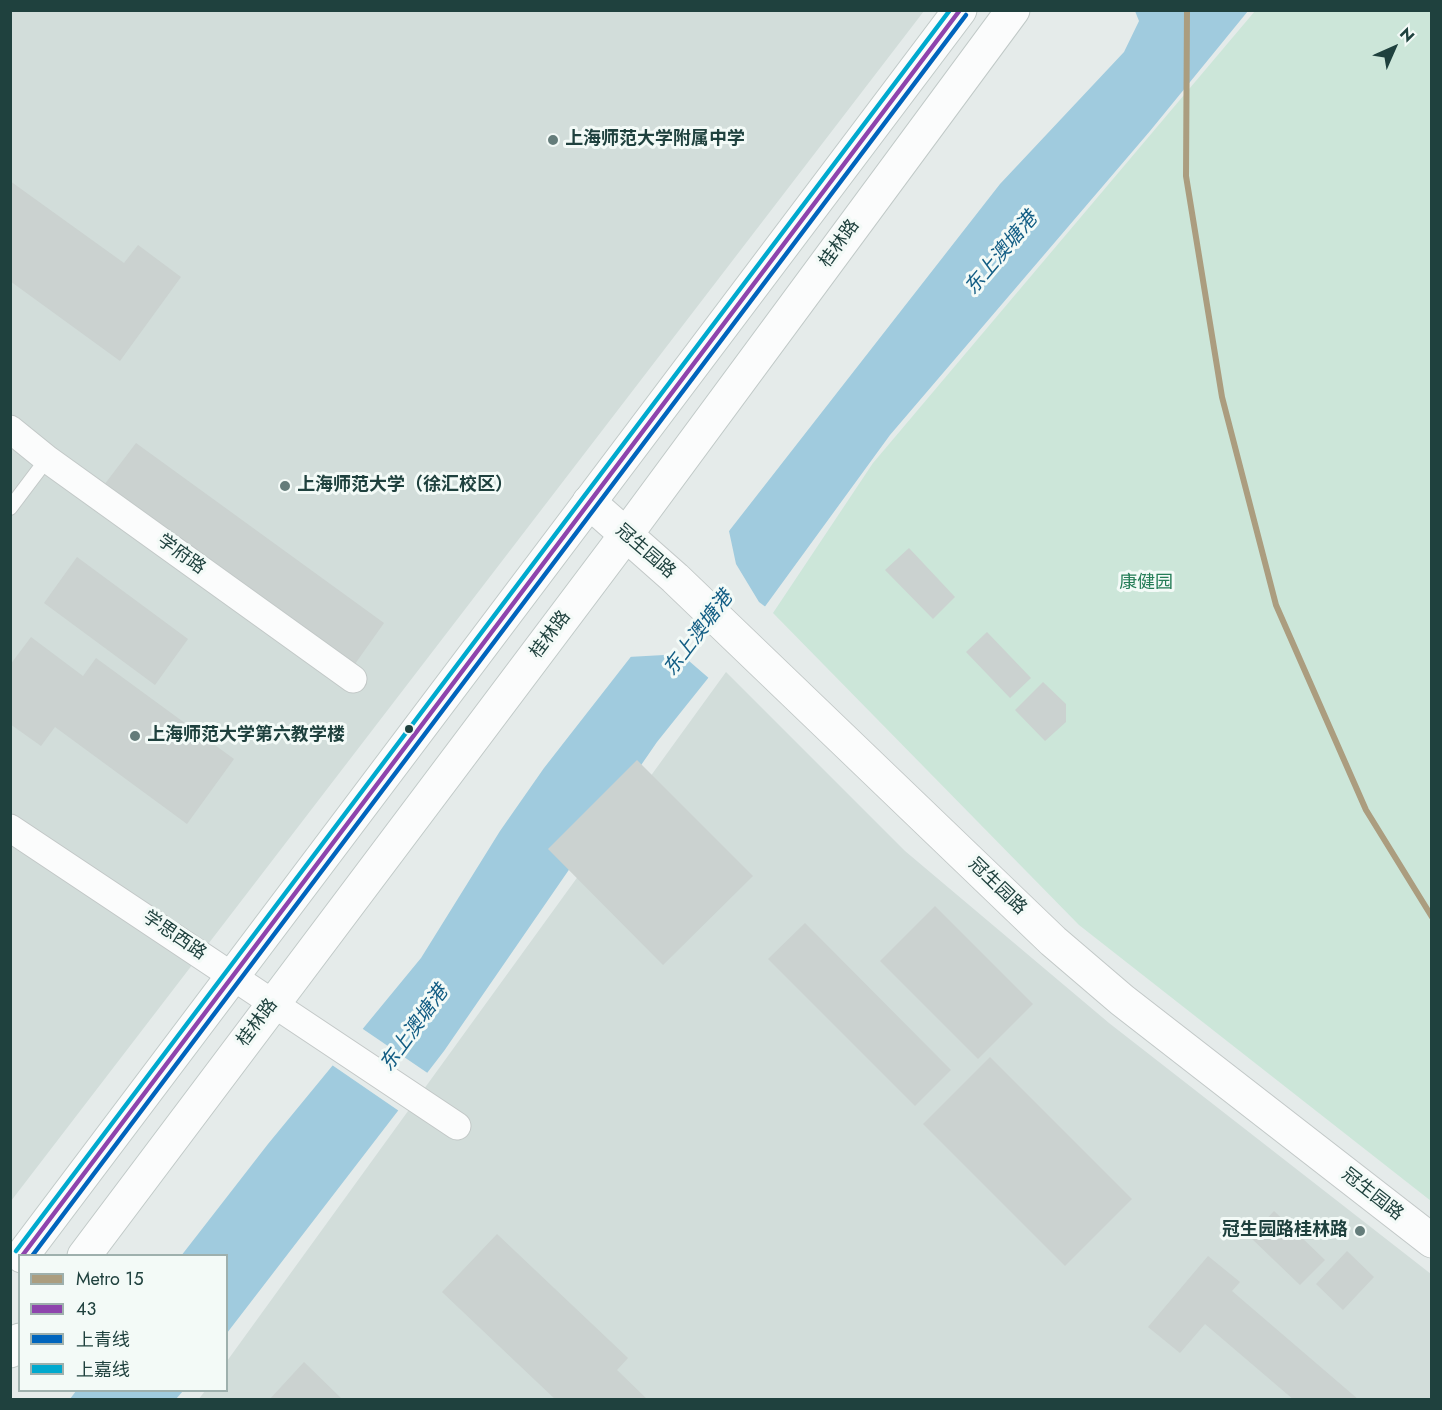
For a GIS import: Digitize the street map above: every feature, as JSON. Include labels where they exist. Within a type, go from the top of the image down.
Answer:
[{"type":"main road","points":[[23,1254],[960,10]]},
{"type":"main road","name":"桂林路","points":[[85,1254],[625,536],[1012,10]]},
{"type":"main road","name":"冠生园路","points":[[589,502],[675,578],[1053,941],[1122,1000],[1431,1241]]},
{"type":"street","name":"学府路","points":[[10,429],[47,459],[352,679]]},
{"type":"street","name":"学思西路","points":[[10,828],[457,1126]]},
{"type":"lane","points":[[10,508],[47,459]]},
{"type":"shaded area","name":"上海师范大学（徐汇校区）","points":[[11,11],[924,11],[11,1201]]},
{"type":"shaded area","points":[[726,672],[905,851],[1109,1023],[1431,1274],[1431,1399],[198,1400],[204,1392],[228,1392],[228,1360]]},
{"type":"green space","name":"康健园","points":[[1255,11],[1431,11],[1431,1201],[1079,925],[773,613],[873,463]]},
{"type":"water","name":"东上澳塘港","points":[[1135,11],[1248,11],[1150,131],[890,435],[761,612],[657,742],[444,1051],[228,1332],[228,1254],[183,1254],[268,1144],[421,958],[500,831],[544,768],[1000,184],[1124,52],[1139,21]]},
{"type":"water","points":[[75,1392],[182,1392],[176,1399],[70,1399]]},
{"type":"pier","points":[[731,523],[729,531],[736,564],[759,602],[767,608],[764,614],[711,680],[689,661],[664,655],[628,657]]},
{"type":"pier","points":[[360,1027],[429,1074],[399,1111],[332,1065]]},
{"type":"building","points":[[10,181],[124,263],[138,245],[181,277],[120,361],[10,281]]},
{"type":"building","points":[[136,443],[384,623],[350,671],[101,489]]},
{"type":"building","points":[[909,548],[955,597],[933,619],[885,570]]},
{"type":"building","points":[[77,557],[188,639],[155,685],[44,603]]},
{"type":"building","points":[[987,632],[1031,678],[1010,698],[966,652]]},
{"type":"building","name":"上海师范大学第六教学楼","points":[[31,637],[83,676],[96,658],[234,759],[187,824],[55,727],[41,746],[10,724],[10,665]]},
{"type":"building","points":[[1043,682],[1066,704],[1066,722],[1045,741],[1015,710]]},
{"type":"building","points":[[637,760],[753,876],[663,965],[548,849]]},
{"type":"building","points":[[935,906],[1033,1004],[978,1059],[880,961]]},
{"type":"building","points":[[805,923],[951,1070],[915,1106],[768,959]]},
{"type":"building","points":[[990,1057],[1132,1199],[1065,1266],[923,1124]]},
{"type":"building","points":[[1274,1211],[1325,1260],[1300,1285],[1250,1237]]},
{"type":"building","points":[[497,1234],[628,1358],[617,1370],[648,1400],[556,1400],[442,1292]]},
{"type":"building","points":[[1347,1251],[1374,1277],[1343,1310],[1316,1284]]},
{"type":"building","points":[[1208,1256],[1240,1282],[1232,1291],[1359,1400],[1294,1400],[1205,1324],[1180,1353],[1148,1327]]},
{"type":"building","points":[[304,1362],[343,1400],[269,1400]]},
{"type":"metro line","name":"15","points":[[1187,10],[1186,176],[1222,397],[1276,605],[1366,810],[1432,917]]},
{"type":"transit line","name":"上嘉线","points":[[16,1251],[950,10]]},
{"type":"transit line","name":"43","points":[[24,1254],[960,10]]},
{"type":"transit line","name":"上青线","points":[[34,1254],[966,15]]},
{"type":"place","name":"上海师范大学附属中学","points":[[553,140]]},
{"type":"place","name":"上海师范大学（徐汇校区）","points":[[285,486]]},
{"type":"place","name":"上海师范大学第六教学楼","points":[[135,736]]},
{"type":"place","name":"冠生园路桂林路","points":[[1360,1231]]}]
